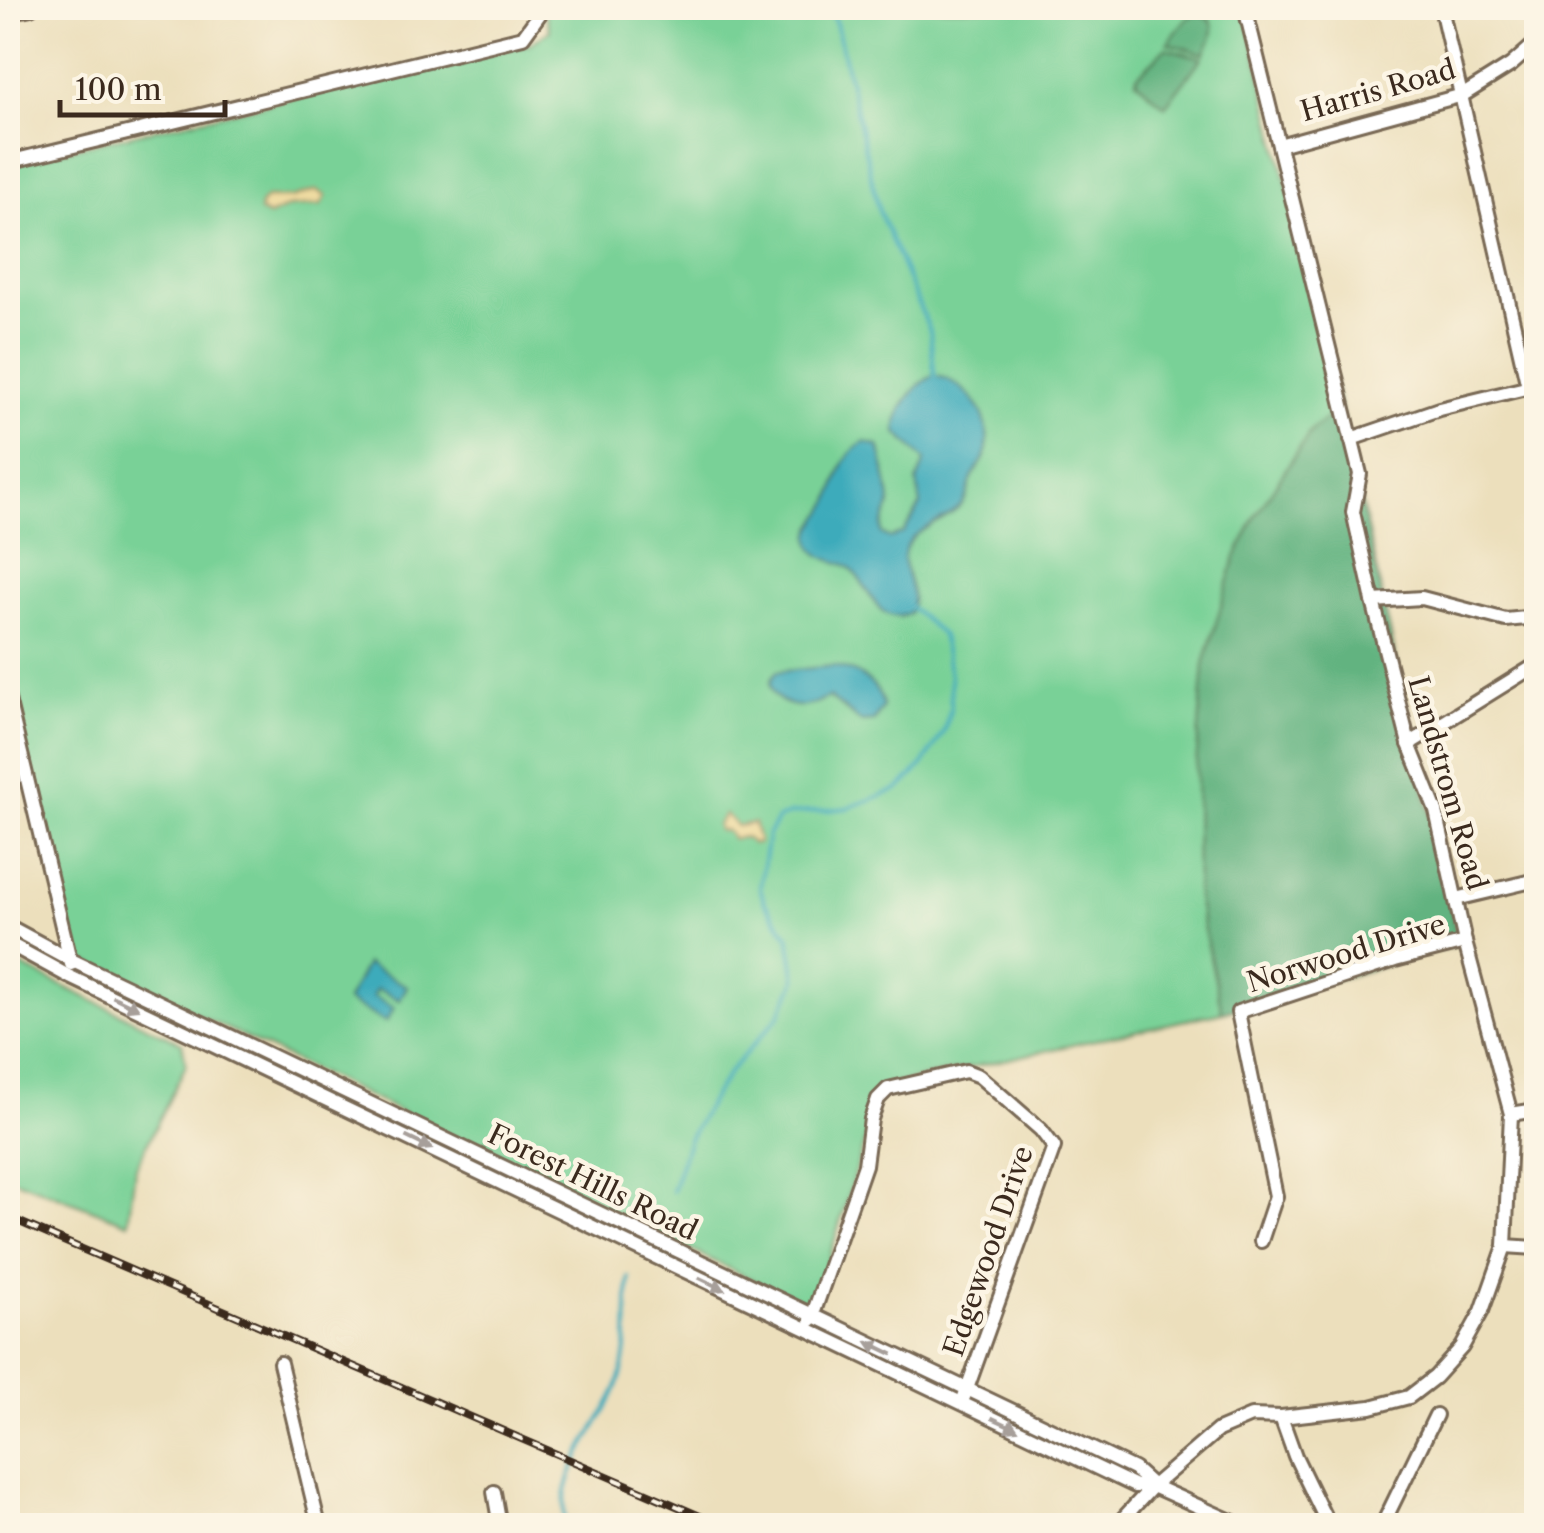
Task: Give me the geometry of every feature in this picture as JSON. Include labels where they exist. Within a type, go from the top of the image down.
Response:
[{"type":"street","points":[[8,13],[31,8]]},
{"type":"street","points":[[8,162],[523,37],[540,8]]},
{"type":"street","name":"Landstrom Road","points":[[1116,1526],[1153,1486],[1218,1430],[1251,1416],[1281,1417],[1371,1407],[1409,1397],[1435,1377],[1462,1346],[1482,1312],[1505,1246],[1511,1114],[1465,942],[1436,811],[1409,744],[1373,600],[1353,512],[1360,474],[1245,8]]},
{"type":"street","points":[[1351,438],[1439,409],[1532,386],[1441,8]]},
{"type":"street","name":"Harris Road","points":[[1279,145],[1463,95],[1511,65],[1536,43]]},
{"type":"street","points":[[1373,600],[1422,598],[1506,620],[1536,617]]},
{"type":"street","points":[[1409,744],[1536,665]]},
{"type":"street","points":[[8,700],[13,748],[72,960],[70,976]]},
{"type":"street","points":[[1456,899],[1536,880]]},
{"type":"street","name":"Forest Hills Road","points":[[8,926],[1134,1469],[1153,1486],[1242,1526]]},
{"type":"street","name":"Norwood Drive","points":[[1261,1242],[1276,1196],[1238,1012],[1395,960],[1465,942]]},
{"type":"street","name":"Forest Hills Road","points":[[8,944],[961,1404],[1135,1486],[1153,1486]]},
{"type":"street","points":[[276,1074],[281,1060]]},
{"type":"street","name":"Edgewood Drive","points":[[808,1330],[866,1164],[871,1119],[878,1099],[888,1089],[952,1072],[966,1070],[979,1076],[1042,1130],[1054,1146],[961,1404]]},
{"type":"street","points":[[349,1109],[355,1096]]},
{"type":"street","points":[[1511,1114],[1536,1110]]},
{"type":"street","points":[[1505,1246],[1536,1248]]},
{"type":"street","points":[[280,1363],[319,1526]]},
{"type":"street","points":[[1382,1526],[1436,1415]]},
{"type":"street","points":[[1281,1417],[1295,1456],[1330,1526]]},
{"type":"street","points":[[494,1492],[500,1526]]},
{"type":"street","name":"Forest Hills Road","points":[[1210,1511],[1234,1526]]},
{"type":"green space","points":[[544,8],[1245,8],[1340,407],[1459,944],[1222,1012],[881,1087],[814,1309],[72,955],[8,685],[8,163],[529,44],[550,31]]},
{"type":"green space","points":[[1196,14],[1212,24],[1204,54],[1168,43],[1186,19]]},
{"type":"green space","points":[[1166,48],[1202,58],[1165,106],[1136,81]]},
{"type":"green space","points":[[1340,407],[1459,944],[1222,1012],[1197,898],[1196,767],[1204,664],[1235,559],[1256,515],[1310,432]]},
{"type":"green space","points":[[8,960],[182,1043],[186,1065],[135,1169],[128,1223],[8,1177]]},
{"type":"sand","points":[[317,190],[326,196],[321,205],[288,207],[269,216],[260,212],[266,198],[291,198]]},
{"type":"sand","points":[[725,814],[737,826],[754,823],[759,843],[753,844],[744,837],[733,839],[727,831],[718,830]]},
{"type":"water","points":[[933,376],[958,385],[977,405],[985,423],[987,450],[960,506],[917,534],[907,546],[904,562],[912,604],[909,613],[897,616],[880,609],[847,566],[816,552],[811,536],[844,463],[865,442],[879,446],[887,484],[890,503],[882,534],[890,538],[903,533],[921,505],[917,482],[925,460],[897,433],[897,425],[907,400]]},
{"type":"water","points":[[833,666],[857,674],[877,690],[883,706],[874,721],[861,722],[829,697],[797,706],[772,692],[776,672]]},
{"type":"water","points":[[366,964],[407,986],[400,1000],[377,989],[373,996],[394,1008],[386,1022],[347,1001]]},
{"type":"waterway","points":[[827,8],[836,23],[879,211],[930,331],[935,379]]},
{"type":"waterway","points":[[672,1191],[689,1139],[711,1100],[730,1071],[779,1016],[796,980],[789,937],[764,902],[760,887],[768,835],[778,819],[789,814],[848,808],[899,789],[922,766],[944,731],[951,707],[942,635],[909,606]]},
{"type":"waterway","points":[[566,1526],[564,1508],[572,1472],[621,1374],[629,1277]]},
{"type":"railway","points":[[8,1217],[723,1526]]}]
